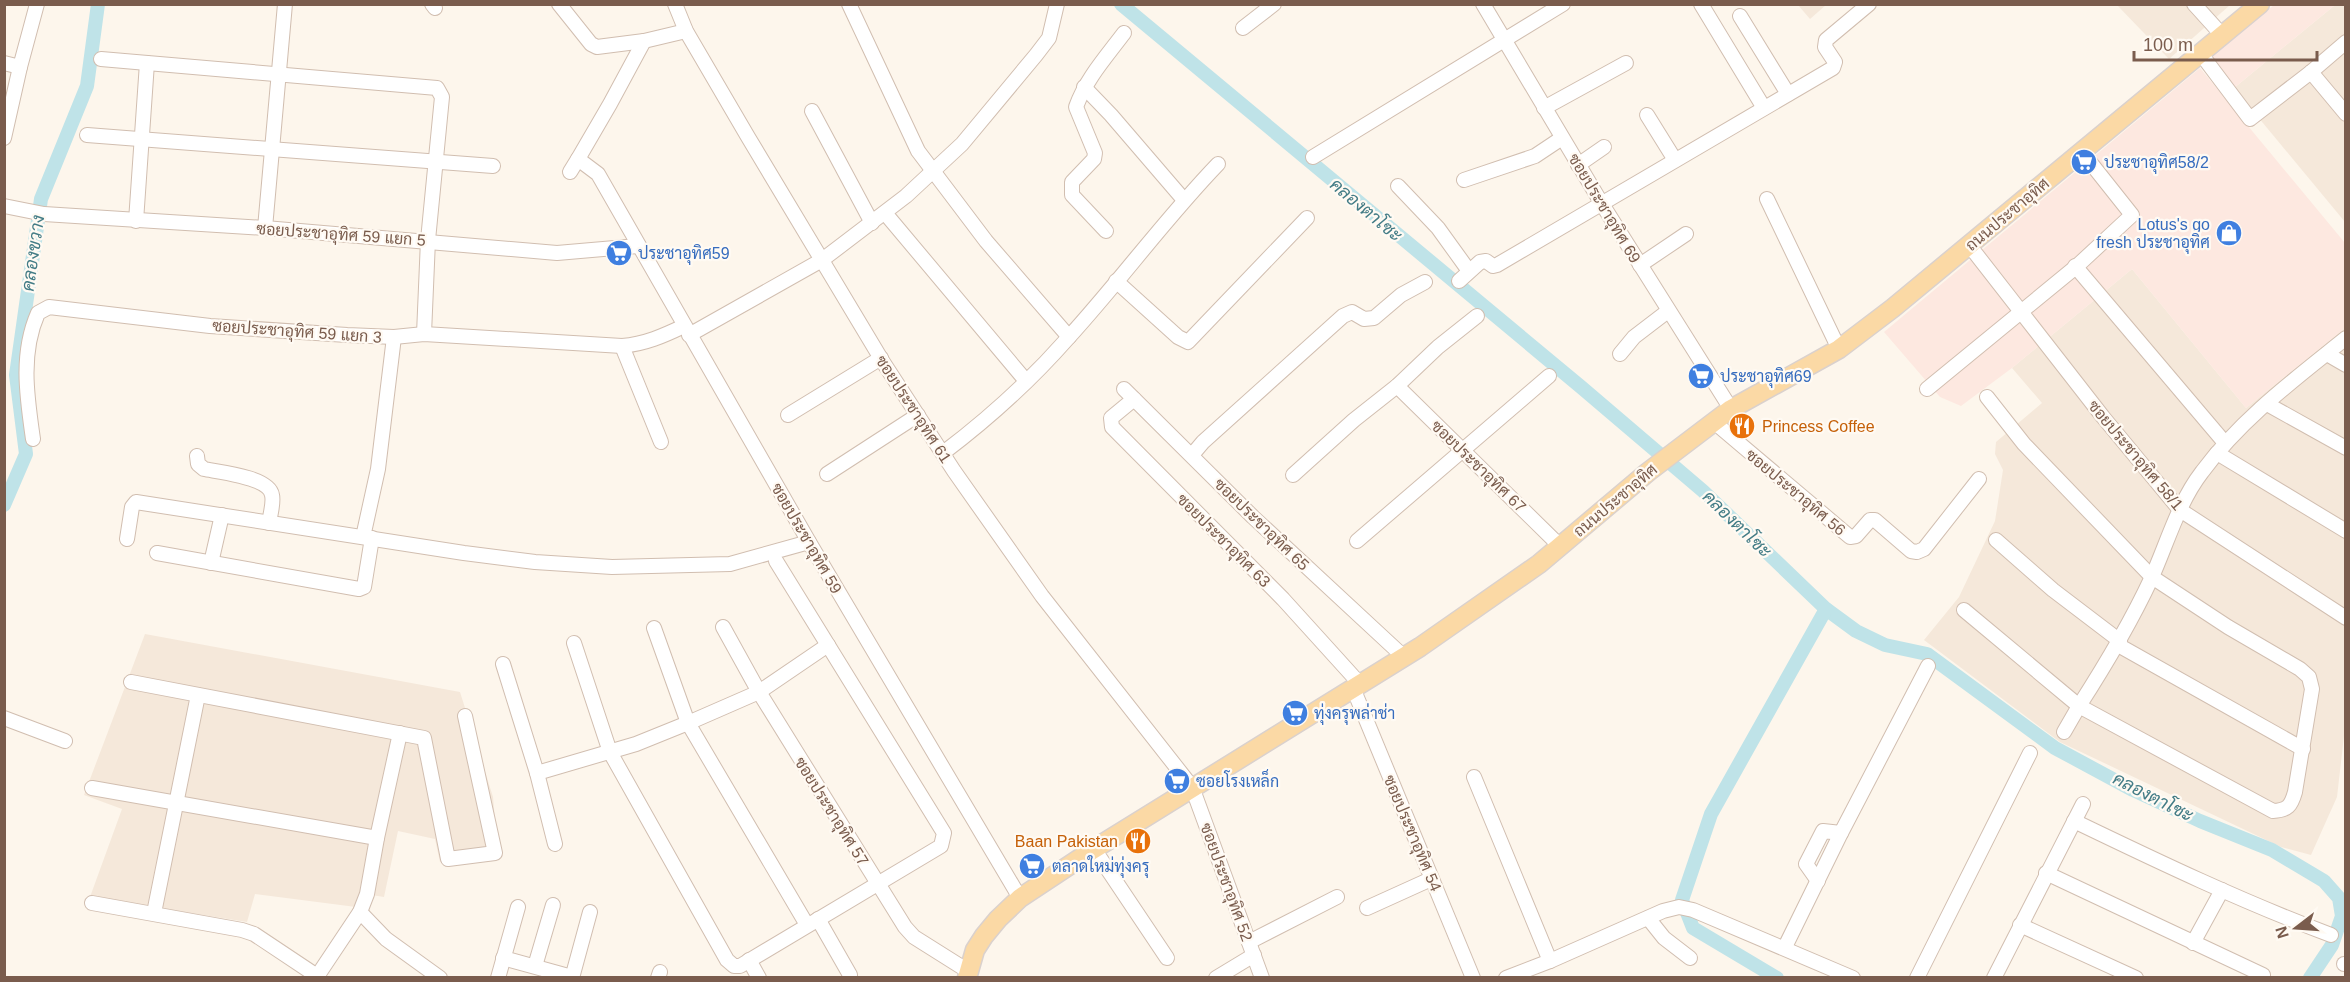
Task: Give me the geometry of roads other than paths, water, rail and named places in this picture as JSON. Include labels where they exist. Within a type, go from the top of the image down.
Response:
[{"type":"main road","name":"ถนนประชาอุทิศ","points":[[967,974],[975,950],[984,936],[1020,898],[1192,787],[1404,657],[1509,586],[1648,472],[1731,409],[1839,349],[1969,245],[2260,4]]},
{"type":"street","points":[[4,138],[37,4]]},
{"type":"street","points":[[265,228],[285,4]]},
{"type":"street","points":[[559,4],[591,44],[597,47],[644,41],[686,31]]},
{"type":"street","name":"ซอยประชาอุทิศ 61","points":[[675,4],[686,31],[880,358],[1042,596],[1192,787]]},
{"type":"street","points":[[849,4],[918,151],[986,241],[1069,337]]},
{"type":"street","name":"ซอยประชาอุทิศ 59 แยก 3","points":[[33,439],[25,380],[29,340],[38,313],[49,307],[210,326],[394,337],[424,334],[622,346],[638,345],[686,331],[822,260],[885,213],[932,172],[962,144],[1036,56],[1049,38],[1057,4]]},
{"type":"street","points":[[1243,28],[1274,4]]},
{"type":"street","name":"ซอยประชาอุทิศ 69","points":[[1483,4],[1578,165],[1731,409]]},
{"type":"street","points":[[1313,157],[1563,4]]},
{"type":"street","points":[[1701,4],[1764,108]]},
{"type":"street","points":[[1398,186],[1438,228],[1464,276],[1484,261],[1493,266],[1497,265],[1833,68],[1835,62],[1825,47],[1826,40],[1869,4]]},
{"type":"street","points":[[2194,4],[2222,35]]},
{"type":"street","points":[[1740,16],[1788,94]]},
{"type":"street","points":[[1106,231],[1077,202],[1071,188],[1076,178],[1094,159],[1093,146],[1076,107],[1084,87],[1124,33]]},
{"type":"street","points":[[570,172],[644,41]]},
{"type":"street","points":[[2202,54],[2250,118],[2346,42]]},
{"type":"street","points":[[100,59],[437,88],[442,97],[428,240],[424,334]]},
{"type":"street","points":[[4,63],[20,67]]},
{"type":"street","points":[[136,221],[147,63]]},
{"type":"street","points":[[1544,108],[1626,63]]},
{"type":"street","points":[[2311,72],[2346,114]]},
{"type":"street","points":[[1084,87],[1184,200]]},
{"type":"street","points":[[812,111],[872,223]]},
{"type":"street","points":[[1647,115],[1675,160]]},
{"type":"street","points":[[87,135],[272,148],[435,164],[493,166]]},
{"type":"street","points":[[1464,180],[1535,156],[1562,138]]},
{"type":"street","points":[[1578,165],[1604,147]]},
{"type":"street","points":[[1927,389],[2076,266],[2132,215],[2082,152]]},
{"type":"street","name":"ซอยประชาอุทิศ 59","points":[[578,159],[598,174],[808,542],[1020,898]]},
{"type":"street","points":[[943,453],[1026,381],[1069,337],[1184,200],[1218,164]]},
{"type":"street","points":[[1767,199],[1839,349]]},
{"type":"street","name":"ซอยประชาอุทิศ 59 แยก 5","points":[[4,206],[39,214],[428,240],[557,253],[638,246]]},
{"type":"street","points":[[885,213],[1026,381]]},
{"type":"street","points":[[1116,281],[1178,337],[1188,342],[1307,218]]},
{"type":"street","points":[[1640,266],[1686,234]]},
{"type":"street","name":"ซอยประชาอุทิศ 58/1","points":[[1969,245],[2180,510],[2346,618]]},
{"type":"street","points":[[2076,266],[2221,448],[2346,531]]},
{"type":"street","points":[[1192,455],[1203,442],[1343,316],[1352,312],[1364,319],[1374,318],[1401,295],[1425,282]]},
{"type":"street","points":[[1620,354],[1634,337],[1668,311]]},
{"type":"street","points":[[1293,475],[1438,347],[1477,316]]},
{"type":"street","points":[[157,553],[359,589],[364,587],[367,538],[394,337]]},
{"type":"street","points":[[2064,732],[2119,643],[2151,578],[2180,510],[2200,473],[2221,448],[2267,404],[2346,338]]},
{"type":"street","points":[[622,346],[661,442]]},
{"type":"street","points":[[2327,354],[2346,365]]},
{"type":"street","points":[[788,415],[880,358]]},
{"type":"street","points":[[1357,541],[1548,376]]},
{"type":"street","name":"ซอยประชาอุทิศ 67","points":[[1396,386],[1560,546]]},
{"type":"street","name":"ซอยประชาอุทิศ 65","points":[[1124,389],[1253,517],[1404,657]]},
{"type":"street","points":[[1964,610],[2079,706],[2273,812],[2285,810],[2291,804],[2303,749],[2312,689],[2309,677],[2300,669],[2151,578],[2024,444],[1987,397]]},
{"type":"street","name":"ซอยประชาอุทิศ 63","points":[[1134,399],[1111,418],[1112,427],[1283,599],[1356,686]]},
{"type":"street","points":[[2267,404],[2346,448]]},
{"type":"street","points":[[827,474],[918,415]]},
{"type":"street","name":"ซอยประชาอุทิศ 56","points":[[1714,422],[1850,537],[1856,536],[1870,520],[1875,520],[1911,551],[1917,552],[1924,549],[1979,479]]},
{"type":"street","points":[[197,456],[198,464],[204,469],[260,481],[268,488],[272,495],[269,523]]},
{"type":"street","points":[[127,539],[132,507],[136,502],[535,562],[612,567],[730,564],[808,542]]},
{"type":"street","points":[[211,563],[222,515]]},
{"type":"street","points":[[1996,540],[2119,643],[2303,749]]},
{"type":"street","points":[[574,643],[610,752],[727,960],[734,966],[740,966],[941,846],[944,833],[776,561]]},
{"type":"street","name":"ซอยประชาอุทิศ 57","points":[[723,627],[759,692],[909,933],[967,974]]},
{"type":"street","points":[[654,628],[688,723],[812,922],[850,975]]},
{"type":"street","points":[[537,773],[610,752],[688,723],[759,692],[828,645]]},
{"type":"street","points":[[503,664],[537,773],[555,844]]},
{"type":"street","points":[[1785,947],[1818,881],[1808,868],[1807,860],[1820,833],[1827,831],[1841,833],[1928,666]]},
{"type":"street","points":[[131,682],[424,738],[448,859],[495,852],[465,716]]},
{"type":"street","name":"ซอยประชาอุทิศ 54","points":[[1356,686],[1431,879],[1473,978]]},
{"type":"street","points":[[154,913],[198,695]]},
{"type":"street","points":[[4,718],[65,741]]},
{"type":"street","points":[[92,903],[242,930],[254,934],[317,977],[360,912],[368,894],[377,838],[400,733]]},
{"type":"street","points":[[1917,978],[2031,753]]},
{"type":"street","points":[[1474,777],[1550,961]]},
{"type":"street","name":"ซอยประชาอุทิศ 52","points":[[1192,787],[1262,978]]},
{"type":"street","points":[[92,788],[377,838]]},
{"type":"street","points":[[1994,978],[2083,804]]},
{"type":"street","points":[[2074,821],[2275,914],[2331,935]]},
{"type":"street","points":[[1094,849],[1167,958]]},
{"type":"street","points":[[2046,873],[2263,975]]},
{"type":"street","points":[[1367,908],[1431,879]]},
{"type":"street","points":[[2193,943],[2222,890]]},
{"type":"street","points":[[1216,978],[1251,949],[1337,897]]},
{"type":"street","points":[[535,966],[553,905]]},
{"type":"street","points":[[1506,978],[1663,911],[1679,907],[1693,910],[1785,947],[1853,978]]},
{"type":"street","points":[[498,978],[518,908]]},
{"type":"street","points":[[360,912],[386,939],[440,978]]},
{"type":"street","points":[[503,958],[572,977],[590,912]]},
{"type":"street","points":[[1648,918],[1664,938],[1690,958]]},
{"type":"street","points":[[2020,925],[2136,978]]},
{"type":"street","points":[[749,960],[759,978]]},
{"type":"waterway","name":"คลองขวาง","points":[[4,505],[26,454],[16,375],[41,199],[87,86],[98,4]]},
{"type":"waterway","name":"คลองตาโซะ","points":[[1121,4],[1703,491],[1826,609],[1856,631],[1885,645],[1927,654],[2055,748],[2133,790],[2200,821],[2272,850],[2324,881],[2339,898],[2342,916],[2332,945],[2310,978]]},
{"type":"waterway","points":[[1777,978],[1693,928],[1682,900],[1711,814],[1826,609]]},
{"type":"place","name":"ประชาอุทิศ58/2","points":[[2084,162]]},
{"type":"place","name":"Lotus's go fresh ประชาอุทิศ","points":[[2229,233]]},
{"type":"place","name":"ประชาอุทิศ59","points":[[619,253]]},
{"type":"place","name":"ประชาอุทิศ69","points":[[1701,376]]},
{"type":"place","name":"Princess Coffee","points":[[1742,426]]},
{"type":"place","name":"ทุ่งครุพล่าช่า","points":[[1295,713]]},
{"type":"place","name":"ซอยโรงเหล็ก","points":[[1177,781]]},
{"type":"place","name":"Baan Pakistan","points":[[1138,841]]},
{"type":"place","name":"ตลาดใหม่ทุ่งครุ","points":[[1032,866]]}]
